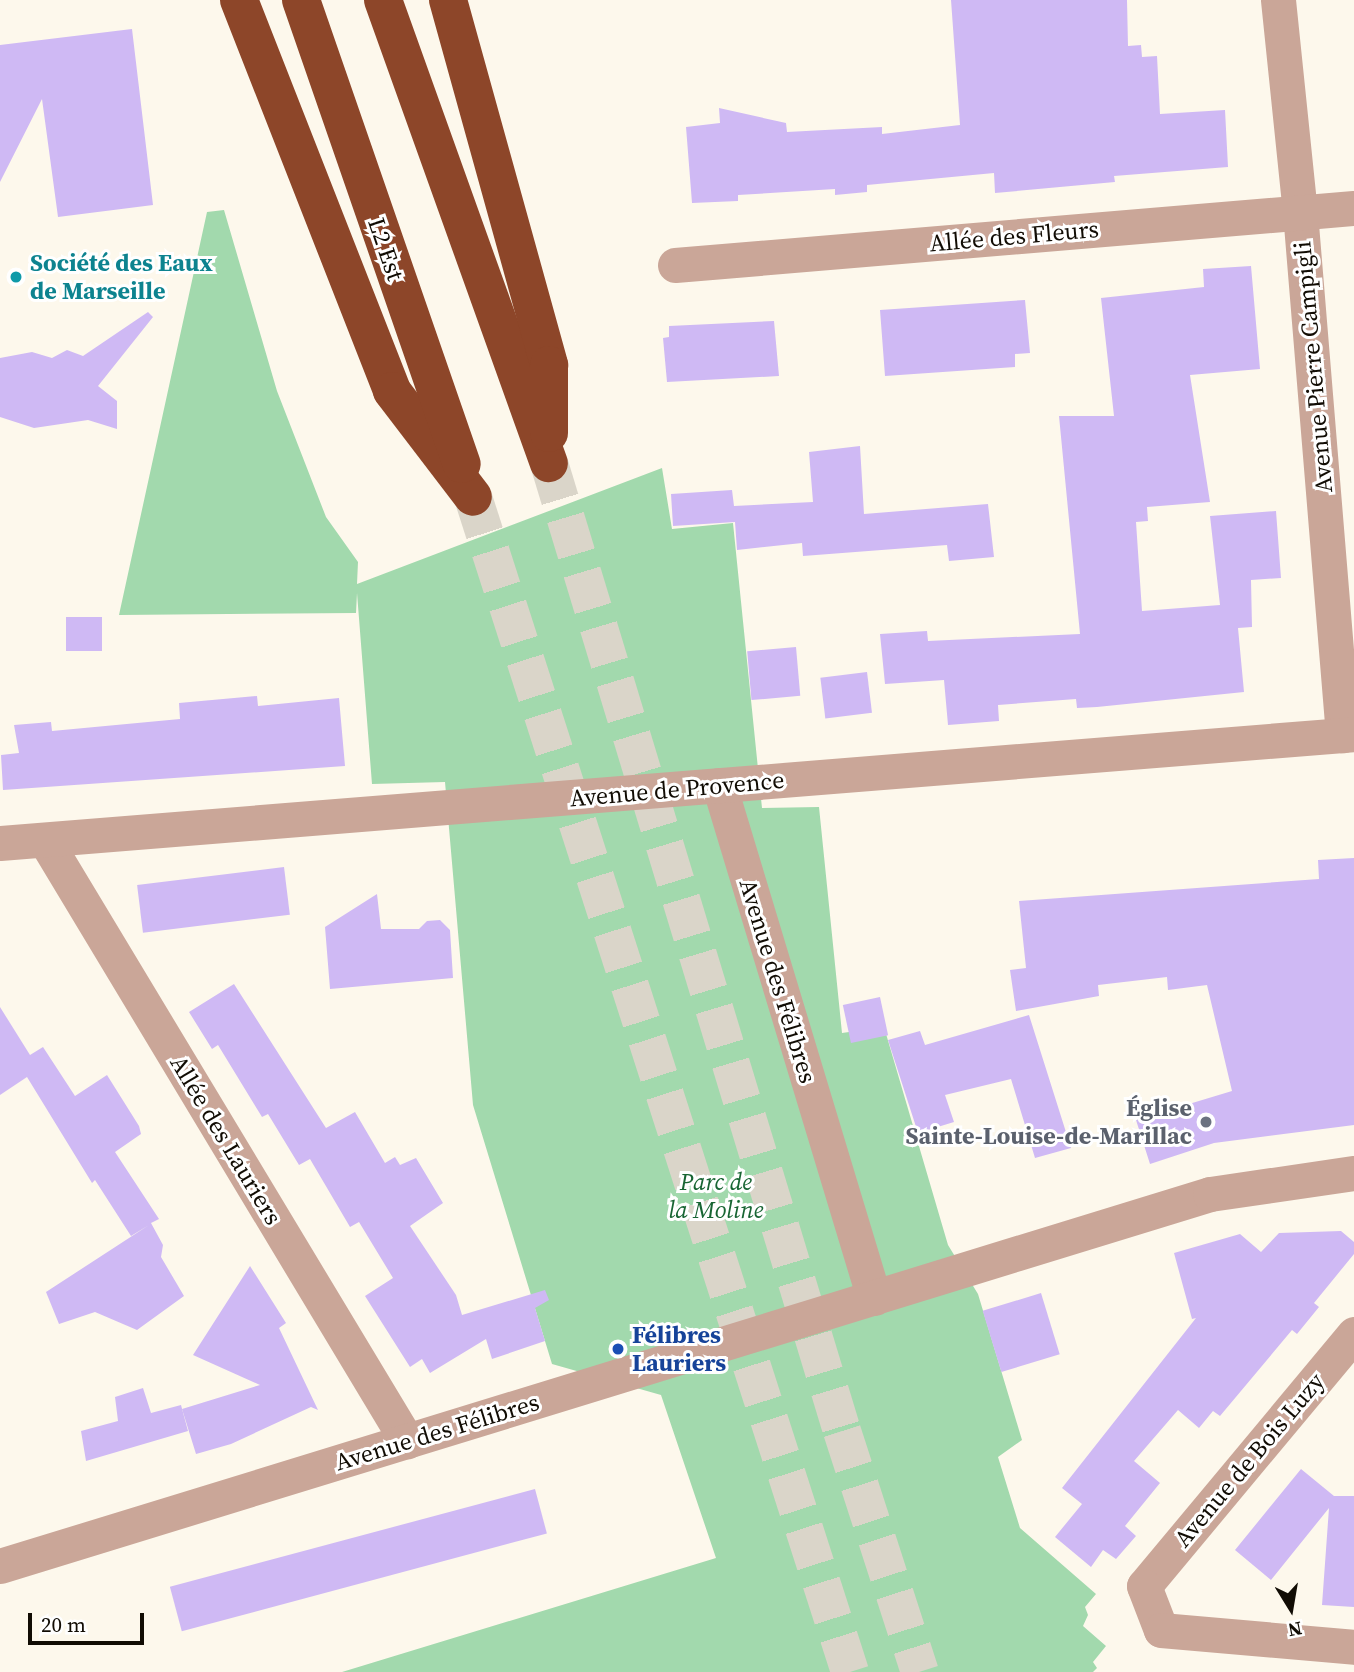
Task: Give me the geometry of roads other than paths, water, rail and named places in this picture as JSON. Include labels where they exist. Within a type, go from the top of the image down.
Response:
[{"type":"highway","name":"L2 Est","points":[[239,0],[392,391],[473,497],[301,0]]},
{"type":"highway","points":[[383,0],[549,463],[549,365],[448,0]]},
{"type":"street","name":"Avenue Pierre Campigli","points":[[1278,0],[1349,735]]},
{"type":"street","name":"Allée des Fleurs","points":[[675,265],[1354,208]]},
{"type":"street","name":"Avenue de Provence","points":[[0,843],[1349,735]]},
{"type":"street","name":"Avenue des Félibres","points":[[719,785],[874,1298]]},
{"type":"street","name":"Allée des Lauriers","points":[[46,840],[407,1441]]},
{"type":"street","name":"Avenue des Félibres","points":[[0,1566],[1210,1194],[1354,1172]]},
{"type":"street","name":"Avenue de Bois Luzy","points":[[1354,1334],[1144,1586],[1161,1630],[1354,1647]]},
{"type":"tunnel","points":[[549,463],[842,1431],[920,1672]]},
{"type":"tunnel","points":[[473,497],[850,1672]]},
{"type":"place","name":"Société des Eaux de Marseille","points":[[16,277]]},
{"type":"place","name":"Église Sainte-Louise-de-Marillac","points":[[1206,1122]]},
{"type":"place","name":"Félibres Lauriers","points":[[618,1349]]},
{"type":"park label","name":"Parc de la Moline","points":[[716,1196]]}]
